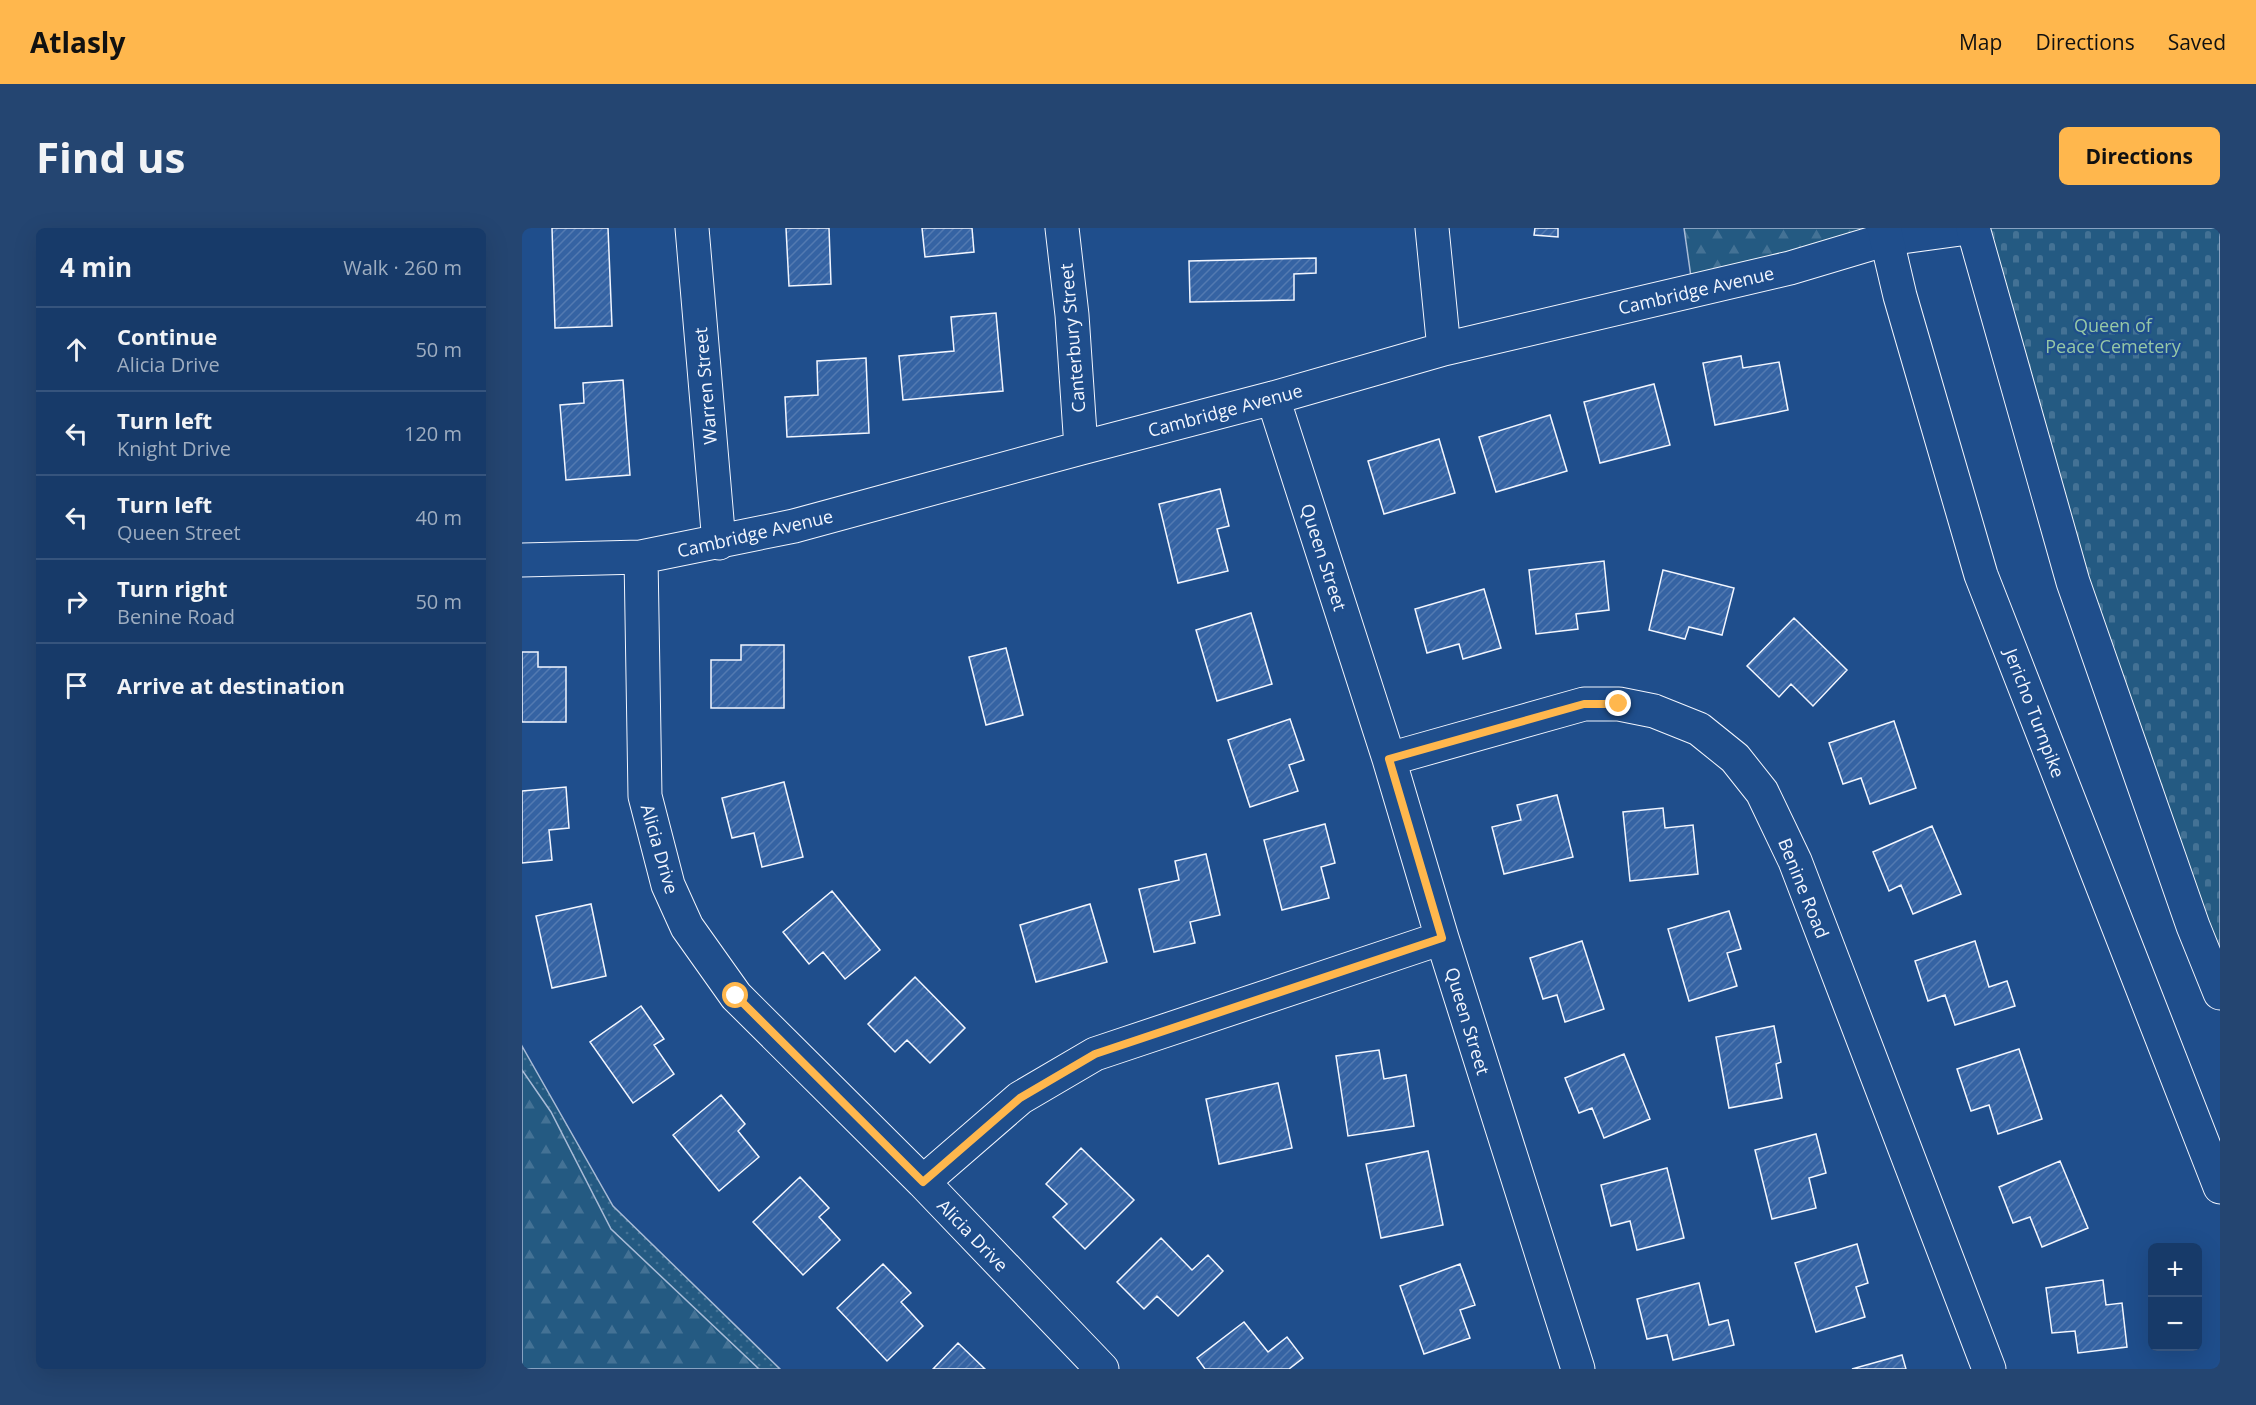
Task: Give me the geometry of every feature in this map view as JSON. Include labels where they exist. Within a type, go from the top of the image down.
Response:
[{"type":"street","name":"Warren Street","points":[[692,228],[719,543]]},
{"type":"street","name":"Canterbury Street","points":[[1062,228],[1072,315],[1081,448]]},
{"type":"street","points":[[1432,228],[1444,349]]},
{"type":"street","name":"Cambridge Avenue","points":[[522,560],[641,557],[795,526],[1273,398],[1444,349],[1790,268],[1885,234],[1925,234],[1970,228]]},
{"type":"street","points":[[1970,228],[2073,582],[2193,926],[2220,993]]},
{"type":"street","name":"Jericho Turnpike","points":[[1885,234],[1903,307],[1981,575],[2220,1187]]},
{"type":"street","name":"Queen Street","points":[[1273,398],[1389,759],[1442,938],[1578,1369]]},
{"type":"street","name":"Alicia Drive","points":[[641,557],[645,796],[668,885],[687,927],[736,996],[923,1182],[1102,1369]]},
{"type":"street","name":"Benine Road","points":[[1389,759],[1584,704],[1619,704],[1654,711],[1699,729],[1735,758],[1762,792],[1795,861],[1989,1369]]},
{"type":"street","points":[[923,1182],[1020,1098],[1095,1054],[1442,938]]},
{"type":"green space","points":[[1684,228],[1884,228],[1693,291]]},
{"type":"green space","name":"Queen of Peace Cemetery","points":[[1973,228],[2220,228],[2220,993]]},
{"type":"green space","points":[[522,1046],[613,1206],[780,1369],[522,1369]]},
{"type":"green space","points":[[522,1070],[551,1112],[611,1229],[759,1369],[522,1369]]},
{"type":"building","points":[[552,228],[608,228],[612,326],[555,328]]},
{"type":"building","points":[[786,228],[829,228],[831,284],[789,286]]},
{"type":"building","points":[[922,228],[972,228],[974,252],[925,257]]},
{"type":"building","points":[[1535,228],[1558,228],[1558,237],[1534,235]]},
{"type":"building","points":[[1316,258],[1316,273],[1294,274],[1294,300],[1190,302],[1189,261]]},
{"type":"building","points":[[996,313],[1003,391],[903,400],[899,356],[954,351],[951,317]]},
{"type":"building","points":[[1741,356],[1743,368],[1779,362],[1788,410],[1715,425],[1703,363]]},
{"type":"building","points":[[866,358],[869,433],[787,437],[785,397],[818,395],[817,361]]},
{"type":"building","points":[[623,380],[630,475],[566,480],[560,405],[584,403],[583,383]]},
{"type":"building","points":[[1654,384],[1670,445],[1600,463],[1584,402]]},
{"type":"building","points":[[1550,415],[1567,471],[1496,492],[1479,437]]},
{"type":"building","points":[[1439,439],[1455,493],[1384,514],[1368,461]]},
{"type":"building","points":[[1220,489],[1229,526],[1217,529],[1228,571],[1178,583],[1159,504]]},
{"type":"building","points":[[1604,561],[1609,610],[1576,614],[1578,629],[1536,634],[1529,570]]},
{"type":"building","points":[[1663,570],[1734,588],[1722,635],[1689,627],[1685,639],[1649,630]]},
{"type":"building","points":[[1484,589],[1501,648],[1463,659],[1459,644],[1427,653],[1415,609]]},
{"type":"building","points":[[1251,613],[1272,684],[1217,701],[1196,630]]},
{"type":"building","points":[[1794,618],[1847,670],[1813,706],[1791,684],[1779,697],[1747,666]]},
{"type":"building","points":[[741,645],[784,645],[784,708],[711,708],[711,660],[741,660]]},
{"type":"building","points":[[1006,648],[1023,715],[986,725],[969,657]]},
{"type":"building","points":[[522,652],[538,652],[538,667],[566,667],[566,722],[522,722]]},
{"type":"building","points":[[1290,719],[1304,760],[1289,765],[1298,791],[1250,807],[1228,740]]},
{"type":"building","points":[[1894,721],[1916,788],[1870,804],[1861,778],[1843,784],[1829,743]]},
{"type":"building","points":[[784,782],[803,857],[762,867],[754,833],[732,838],[722,798]]},
{"type":"building","points":[[566,787],[569,828],[549,830],[552,860],[522,863],[522,791]]},
{"type":"building","points":[[1557,795],[1573,857],[1504,874],[1492,827],[1521,820],[1517,805]]},
{"type":"building","points":[[1663,808],[1665,828],[1693,825],[1698,874],[1630,881],[1623,812]]},
{"type":"building","points":[[1325,824],[1335,863],[1321,867],[1329,898],[1282,910],[1264,840]]},
{"type":"building","points":[[1932,826],[1961,894],[1913,914],[1901,885],[1889,891],[1873,852]]},
{"type":"building","points":[[1206,854],[1220,915],[1190,922],[1195,943],[1154,952],[1139,889],[1179,880],[1175,861]]},
{"type":"building","points":[[832,891],[880,950],[845,979],[823,952],[809,964],[783,932]]},
{"type":"building","points":[[591,904],[606,976],[552,988],[536,916]]},
{"type":"building","points":[[1090,904],[1107,962],[1036,982],[1020,925]]},
{"type":"building","points":[[1729,911],[1741,949],[1727,953],[1737,986],[1689,1001],[1668,929]]},
{"type":"building","points":[[1582,941],[1604,1009],[1565,1022],[1557,995],[1543,999],[1530,958]]},
{"type":"building","points":[[1975,941],[1989,987],[2007,981],[2015,1006],[1955,1025],[1945,995],[1928,1001],[1915,961]]},
{"type":"building","points":[[915,977],[965,1028],[930,1063],[907,1040],[895,1052],[868,1024]]},
{"type":"building","points":[[641,1006],[664,1039],[654,1045],[674,1074],[633,1103],[590,1042]]},
{"type":"building","points":[[1774,1026],[1781,1062],[1776,1064],[1782,1098],[1729,1108],[1716,1037]]},
{"type":"building","points":[[2019,1049],[2042,1119],[1998,1134],[1989,1105],[1971,1111],[1957,1069]]},
{"type":"building","points":[[1379,1050],[1384,1079],[1406,1075],[1414,1126],[1348,1136],[1336,1056]]},
{"type":"building","points":[[1624,1054],[1650,1119],[1604,1138],[1592,1108],[1579,1113],[1565,1078]]},
{"type":"building","points":[[1278,1083],[1292,1148],[1219,1164],[1206,1099]]},
{"type":"building","points":[[721,1095],[745,1124],[738,1131],[759,1157],[719,1191],[673,1135]]},
{"type":"building","points":[[1816,1134],[1826,1173],[1809,1178],[1816,1208],[1772,1219],[1755,1150]]},
{"type":"building","points":[[1081,1148],[1134,1200],[1085,1249],[1053,1217],[1067,1204],[1046,1184]]},
{"type":"building","points":[[1428,1151],[1443,1225],[1381,1238],[1366,1164]]},
{"type":"building","points":[[2060,1161],[2088,1228],[2042,1247],[2030,1217],[2013,1223],[1999,1187]]},
{"type":"building","points":[[1667,1168],[1684,1238],[1637,1250],[1630,1221],[1611,1226],[1601,1185]]},
{"type":"building","points":[[800,1177],[829,1208],[819,1217],[840,1240],[803,1275],[753,1222]]},
{"type":"building","points":[[1161,1238],[1192,1270],[1208,1255],[1223,1271],[1178,1316],[1157,1296],[1144,1309],[1117,1282]]},
{"type":"building","points":[[1857,1244],[1868,1283],[1856,1287],[1865,1317],[1816,1332],[1795,1263]]},
{"type":"building","points":[[883,1264],[911,1293],[901,1302],[923,1326],[887,1361],[837,1308]]},
{"type":"building","points":[[1460,1264],[1475,1305],[1460,1310],[1470,1338],[1424,1354],[1400,1286]]},
{"type":"building","points":[[2103,1280],[2106,1305],[2122,1303],[2127,1347],[2078,1353],[2075,1331],[2052,1333],[2046,1288]]},
{"type":"building","points":[[1699,1283],[1709,1325],[1728,1320],[1734,1345],[1673,1360],[1667,1335],[1647,1339],[1637,1299]]},
{"type":"building","points":[[1244,1322],[1268,1352],[1287,1337],[1303,1358],[1289,1369],[1205,1369],[1197,1358]]},
{"type":"building","points":[[958,1343],[985,1369],[933,1369]]},
{"type":"building","points":[[1902,1355],[1906,1369],[1852,1369]]},
{"type":"route","points":[[736,996],[923,1182],[1020,1098],[1095,1054],[1442,938],[1389,759],[1584,704],[1619,704]]}]
